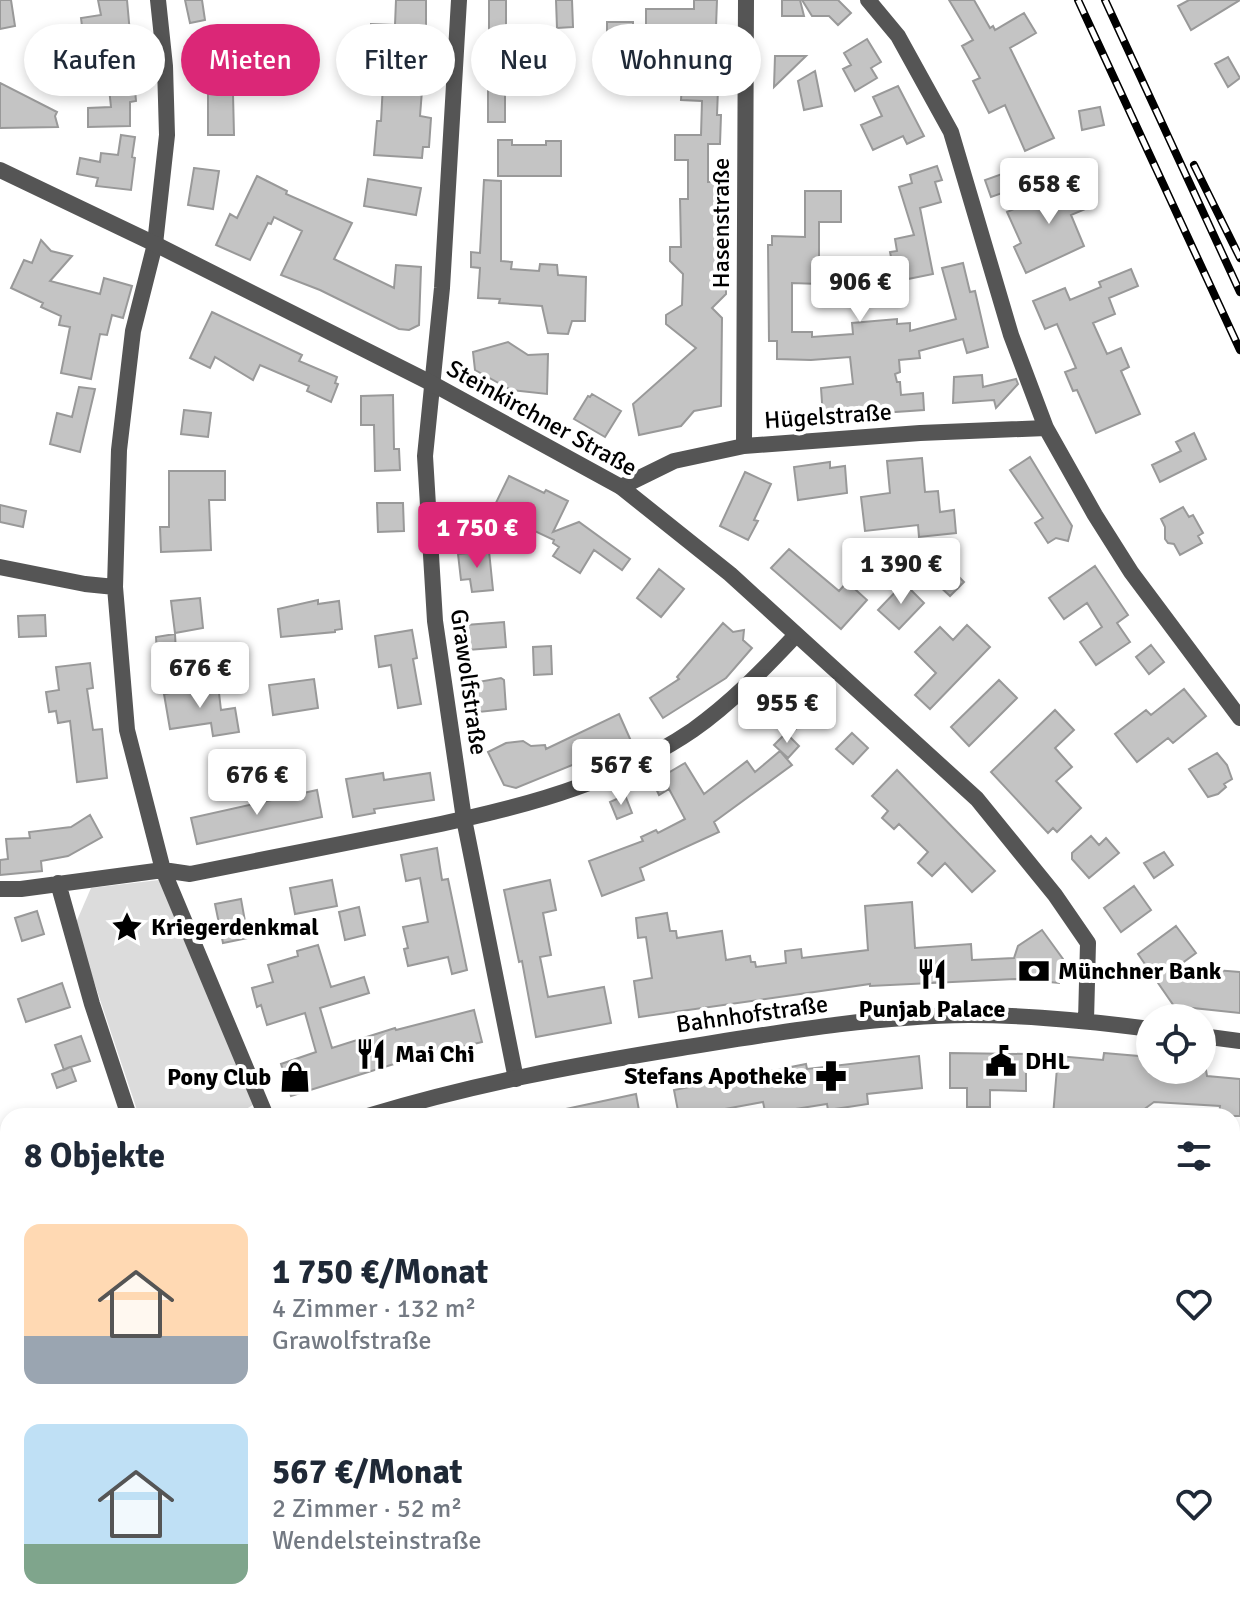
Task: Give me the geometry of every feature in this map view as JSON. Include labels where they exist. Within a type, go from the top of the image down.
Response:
[{"type":"street","points":[[158,0],[165,66],[167,135],[155,244],[133,331],[119,450],[115,587],[127,730],[163,870],[263,1108]]},
{"type":"street","name":"Grawolfstraße","points":[[459,0],[449,201],[425,456],[435,621],[464,819],[516,1079]]},
{"type":"street","name":"Hasenstraße","points":[[744,446],[746,0]]},
{"type":"street","points":[[868,0],[898,36],[951,132],[1011,335],[1046,428],[1131,572],[1240,718]]},
{"type":"street","name":"Steinkirchner Straße","points":[[0,170],[433,384],[621,487],[730,574],[977,799],[1055,895],[1088,943],[1086,1021]]},
{"type":"street","name":"Hügelstraße","points":[[621,487],[674,461],[744,446],[933,432],[1046,428]]},
{"type":"street","points":[[0,567],[115,587]]},
{"type":"street","points":[[0,889],[21,889],[163,870],[190,874],[464,819],[575,788],[639,761],[693,730],[749,685],[795,636]]},
{"type":"street","points":[[58,883],[92,1004],[126,1108]]},
{"type":"street","name":"Bahnhofstraße","points":[[400,1108],[516,1079],[755,1036],[881,1020],[969,1015],[1086,1021],[1136,1027]]},
{"type":"street","points":[[1216,1038],[1240,1041]]},
{"type":"shaded area","points":[[809,412],[811,426],[775,429],[773,415]]},
{"type":"shaded area","points":[[159,880],[256,1103],[248,1108],[136,1108],[75,925],[91,888]]},
{"type":"building","points":[[0,0],[11,0],[15,26],[0,29]]},
{"type":"building","points":[[98,0],[127,0],[129,24],[82,24],[81,18],[101,15]]},
{"type":"building","points":[[185,0],[202,0],[205,20],[190,23]]},
{"type":"building","points":[[396,0],[426,0],[426,24],[395,24]]},
{"type":"building","points":[[489,0],[506,0],[506,24],[489,24]]},
{"type":"building","points":[[556,0],[572,0],[573,24],[557,24]]},
{"type":"building","points":[[694,0],[717,0],[716,24],[646,24],[646,9],[694,9]]},
{"type":"building","points":[[782,0],[800,0],[804,16],[782,16]]},
{"type":"building","points":[[802,0],[838,0],[851,13],[838,25],[829,16],[812,16]]},
{"type":"building","points":[[949,0],[974,0],[990,28],[993,26],[995,30],[1024,13],[1036,33],[1010,48],[1054,138],[1025,151],[1005,105],[989,113],[973,81],[980,78],[962,46],[973,40]]},
{"type":"building","points":[[1189,0],[1240,0],[1191,30],[1178,6]]},
{"type":"building","points":[[607,22],[633,22],[633,24]]},
{"type":"building","points":[[867,39],[881,62],[871,68],[877,78],[855,91],[843,69],[851,65],[844,53]]},
{"type":"building","points":[[775,56],[806,56],[774,87]]},
{"type":"building","points":[[1228,57],[1240,78],[1228,87],[1215,64]]},
{"type":"building","points":[[815,71],[822,106],[804,110],[798,81]]},
{"type":"building","points":[[0,83],[57,112],[58,127],[0,128]]},
{"type":"building","points":[[898,86],[924,136],[907,144],[903,136],[873,150],[861,125],[882,116],[873,97]]},
{"type":"building","points":[[110,96],[136,96],[136,101],[130,102],[130,126],[88,127],[88,108],[111,107]]},
{"type":"building","points":[[208,96],[233,96],[234,135],[208,135]]},
{"type":"building","points":[[382,96],[422,96],[420,116],[431,118],[429,147],[423,147],[422,158],[374,155],[377,121],[381,121]]},
{"type":"building","points":[[488,96],[505,96],[505,122],[488,122]]},
{"type":"building","points":[[681,96],[718,96],[717,115],[721,115],[720,144],[708,144],[708,182],[719,182],[719,246],[726,246],[726,294],[712,308],[722,318],[721,406],[694,411],[681,426],[639,435],[633,404],[696,348],[666,324],[666,315],[682,305],[683,274],[670,261],[670,247],[681,247],[680,199],[688,199],[688,160],[675,160],[675,135],[701,135],[702,101],[681,100]]},
{"type":"building","points":[[1100,107],[1104,125],[1082,130],[1079,111]]},
{"type":"building","points":[[121,135],[135,137],[131,190],[96,186],[98,178],[77,174],[80,158],[100,162],[101,153],[118,155]]},
{"type":"building","points":[[498,140],[512,140],[512,145],[546,145],[546,141],[561,141],[561,176],[498,176]]},
{"type":"building","points":[[937,166],[942,180],[935,182],[941,202],[920,208],[933,274],[903,280],[900,265],[893,267],[890,252],[897,251],[895,239],[914,235],[899,187],[912,183],[910,175]]},
{"type":"building","points":[[194,168],[219,171],[213,209],[188,205]]},
{"type":"building","points":[[1002,174],[1008,191],[991,197],[985,180]]},
{"type":"building","points":[[257,176],[287,191],[286,194],[352,223],[334,259],[394,288],[396,265],[421,267],[419,325],[409,330],[399,329],[320,290],[281,275],[302,231],[274,217],[250,260],[216,245],[230,214],[237,218]]},
{"type":"building","points":[[368,179],[421,188],[416,215],[364,206]]},
{"type":"building","points":[[484,180],[501,181],[501,261],[512,262],[511,269],[539,271],[540,264],[557,265],[558,275],[586,277],[585,321],[572,321],[568,334],[548,333],[542,306],[478,298],[480,268],[471,267],[471,252],[480,253]]},
{"type":"building","points":[[1078,180],[1090,207],[1071,215],[1084,246],[1026,273],[1014,247],[1021,243],[1007,212]]},
{"type":"building","points":[[805,191],[841,191],[841,222],[819,222],[819,284],[792,283],[792,332],[812,332],[812,337],[853,334],[852,323],[897,319],[897,324],[910,323],[910,331],[956,319],[942,268],[963,263],[970,292],[975,291],[988,347],[967,353],[963,339],[919,351],[920,358],[899,360],[900,372],[895,374],[897,382],[900,382],[901,395],[923,393],[924,410],[823,417],[821,388],[853,384],[850,357],[777,359],[777,341],[769,341],[768,245],[772,245],[772,236],[805,237]]},
{"type":"building","points":[[41,240],[51,251],[72,256],[50,281],[100,294],[104,278],[132,286],[123,318],[112,315],[107,335],[100,334],[91,379],[61,373],[70,327],[59,325],[61,316],[41,307],[43,303],[11,288],[24,260],[32,263]]},
{"type":"building","points":[[1131,269],[1138,286],[1109,298],[1115,314],[1093,323],[1107,354],[1121,348],[1129,367],[1121,371],[1140,414],[1096,433],[1077,390],[1073,391],[1065,372],[1076,368],[1057,324],[1045,329],[1033,301],[1065,288],[1070,300],[1101,287],[1099,282]]},
{"type":"building","points":[[212,312],[302,355],[299,361],[337,377],[335,383],[338,384],[331,402],[307,391],[309,386],[260,365],[253,380],[215,357],[210,368],[190,358]]},
{"type":"building","points":[[508,342],[528,355],[548,354],[547,394],[511,390],[475,370],[473,352]]},
{"type":"building","points":[[982,375],[983,387],[1016,379],[1018,384],[996,408],[994,400],[953,403],[954,377]]},
{"type":"building","points":[[79,387],[95,389],[80,452],[50,444],[57,413],[72,417]]},
{"type":"building","points":[[592,394],[621,411],[605,437],[574,419]]},
{"type":"building","points":[[393,395],[394,449],[399,449],[400,470],[375,471],[374,425],[361,425],[361,396]]},
{"type":"building","points":[[184,410],[211,413],[208,437],[181,434]]},
{"type":"building","points":[[1194,433],[1206,459],[1160,482],[1152,465],[1181,451],[1176,442]]},
{"type":"building","points":[[1030,457],[1072,526],[1068,541],[1056,538],[1048,543],[1035,523],[1043,518],[1010,470]]},
{"type":"building","points":[[922,458],[925,492],[938,491],[940,512],[954,510],[956,533],[919,537],[918,525],[865,531],[861,497],[890,493],[887,461]]},
{"type":"building","points":[[830,462],[830,468],[845,466],[847,493],[798,500],[794,467]]},
{"type":"building","points":[[169,471],[225,471],[225,500],[209,500],[211,550],[161,552],[160,527],[169,527]]},
{"type":"building","points":[[745,472],[771,484],[748,540],[720,526]]},
{"type":"building","points":[[509,476],[568,501],[553,532],[579,522],[630,559],[622,570],[594,550],[580,573],[553,556],[559,547],[553,543],[554,540],[492,511]]},
{"type":"building","points":[[377,503],[403,503],[404,531],[378,532]]},
{"type":"building","points":[[0,505],[26,511],[23,527],[0,522]]},
{"type":"building","points":[[1183,507],[1189,517],[1193,515],[1203,533],[1198,536],[1202,543],[1180,555],[1174,544],[1165,539],[1161,519]]},
{"type":"building","points":[[789,549],[839,591],[847,582],[867,600],[841,629],[771,568]]},
{"type":"building","points":[[489,551],[493,590],[472,592],[470,579],[461,580],[458,554]]},
{"type":"building","points":[[1095,566],[1128,615],[1117,623],[1130,642],[1096,665],[1080,642],[1102,627],[1087,603],[1064,619],[1049,598]]},
{"type":"building","points":[[950,568],[964,582],[950,596],[936,583]]},
{"type":"building","points":[[659,569],[684,589],[661,617],[637,598]]},
{"type":"building","points":[[904,583],[924,603],[899,629],[878,610]]},
{"type":"building","points":[[200,598],[203,628],[175,633],[171,601]]},
{"type":"building","points":[[318,600],[318,604],[339,601],[342,629],[281,637],[278,609]]},
{"type":"building","points":[[45,615],[46,636],[19,637],[18,616]]},
{"type":"building","points":[[504,622],[506,647],[468,650],[466,625]]},
{"type":"building","points":[[723,623],[733,632],[744,630],[743,640],[752,648],[726,678],[663,718],[650,698],[679,679],[677,677]]},
{"type":"building","points":[[967,625],[990,647],[930,709],[915,695],[936,673],[915,652],[940,627],[953,640]]},
{"type":"building","points":[[412,630],[417,658],[413,659],[421,704],[398,708],[391,665],[379,667],[375,636]]},
{"type":"building","points":[[175,634],[176,652],[157,654],[156,637]]},
{"type":"building","points":[[1151,645],[1164,662],[1149,674],[1136,657]]},
{"type":"building","points":[[551,646],[552,674],[534,675],[533,647]]},
{"type":"building","points":[[90,663],[93,688],[87,689],[93,730],[102,729],[107,778],[77,782],[70,721],[58,723],[56,711],[49,712],[46,692],[59,690],[56,667]]},
{"type":"building","points":[[314,679],[318,708],[273,715],[269,685]]},
{"type":"building","points":[[504,680],[506,709],[479,712],[479,706],[474,707],[472,683]]},
{"type":"building","points":[[999,680],[1017,698],[969,746],[951,727]]},
{"type":"building","points":[[212,681],[214,693],[219,693],[221,710],[235,708],[239,732],[213,736],[211,723],[170,729],[164,694],[195,689],[194,684]]},
{"type":"building","points":[[1184,689],[1206,716],[1173,743],[1168,738],[1137,762],[1115,734],[1146,710],[1151,715]]},
{"type":"building","points":[[792,690],[814,712],[789,735],[768,713]]},
{"type":"building","points":[[1055,710],[1074,730],[1055,748],[1072,767],[1056,781],[1081,808],[1057,832],[1053,828],[1048,833],[991,772]]},
{"type":"building","points":[[619,714],[631,741],[516,788],[504,785],[488,752],[506,743],[523,741],[531,746],[545,745],[546,749]]},
{"type":"building","points":[[786,733],[799,746],[788,758],[774,745]]},
{"type":"building","points":[[852,733],[868,748],[853,764],[836,749]]},
{"type":"building","points":[[780,751],[792,765],[714,822],[719,832],[640,868],[644,880],[602,896],[589,861],[643,841],[641,837],[656,830],[658,833],[685,819],[669,789],[659,795],[653,782],[685,763],[704,794],[747,761],[755,772]]},
{"type":"building","points":[[1217,753],[1227,765],[1232,779],[1224,784],[1226,787],[1218,794],[1208,797],[1189,769]]},
{"type":"building","points":[[897,770],[995,871],[972,892],[945,863],[932,876],[918,863],[928,852],[899,824],[894,829],[882,818],[888,811],[872,796]]},
{"type":"building","points":[[383,773],[384,780],[430,773],[434,800],[374,809],[375,813],[353,817],[346,779]]},
{"type":"building","points":[[317,790],[322,817],[197,844],[191,818]]},
{"type":"building","points":[[625,795],[632,813],[617,819],[610,802]]},
{"type":"building","points":[[90,815],[102,837],[68,856],[41,861],[42,871],[0,875],[0,860],[8,859],[6,839],[30,838],[29,832],[71,827]]},
{"type":"building","points":[[1091,836],[1099,845],[1106,838],[1119,853],[1089,878],[1072,859],[1072,853]]},
{"type":"building","points":[[437,848],[442,880],[448,879],[467,970],[452,974],[448,957],[408,966],[404,949],[408,948],[403,927],[428,922],[420,878],[406,881],[401,855]]},
{"type":"building","points":[[1164,852],[1173,865],[1154,878],[1144,863]]},
{"type":"building","points":[[332,880],[337,906],[295,914],[290,888]]},
{"type":"building","points":[[550,880],[556,910],[543,913],[551,955],[540,957],[548,997],[604,987],[611,1023],[536,1037],[522,961],[519,962],[504,890]]},
{"type":"building","points":[[1134,886],[1151,910],[1121,932],[1104,908]]},
{"type":"building","points":[[241,899],[248,938],[223,943],[215,904]]},
{"type":"building","points":[[912,902],[915,948],[971,944],[972,960],[1014,958],[1018,946],[1042,930],[1063,959],[1059,983],[1015,979],[870,984],[639,1017],[634,981],[652,978],[646,937],[638,938],[636,918],[667,913],[670,931],[676,931],[677,938],[722,931],[726,960],[750,956],[756,967],[786,963],[785,951],[801,949],[802,958],[868,950],[865,906]]},
{"type":"building","points":[[359,907],[365,935],[345,940],[339,912]]},
{"type":"building","points":[[37,911],[44,934],[22,941],[15,918]]},
{"type":"building","points":[[1176,926],[1196,953],[1177,967],[1240,972],[1240,1013],[1216,1010],[1216,1004],[1173,1004],[1138,954]]},
{"type":"building","points":[[318,945],[331,987],[364,977],[369,993],[320,1008],[332,1048],[395,1028],[474,1010],[482,1042],[394,1064],[291,1096],[281,1064],[316,1052],[305,1013],[267,1025],[261,1005],[257,1007],[252,988],[273,982],[268,965],[298,956],[297,951]]},
{"type":"building","points":[[62,983],[70,1007],[26,1022],[18,999]]},
{"type":"building","points":[[81,1036],[90,1061],[71,1067],[76,1081],[57,1088],[52,1074],[64,1069],[55,1045]]},
{"type":"building","points":[[950,1053],[1026,1054],[1026,1091],[990,1090],[990,1107],[967,1107],[967,1088],[950,1088]]},
{"type":"building","points":[[1104,1053],[1136,1056],[1136,1084],[1216,1084],[1216,1077],[1240,1079],[1240,1108],[1154,1102],[1146,1108],[1054,1108],[1058,1056],[1103,1060]]},
{"type":"building","points":[[919,1056],[922,1088],[867,1094],[868,1104],[841,1108],[828,1108],[827,1104],[764,1108],[763,1102],[730,1108],[677,1108],[674,1090],[806,1064],[807,1069]]},
{"type":"building","points":[[636,1094],[639,1108],[570,1108]]},
{"type":"railway","points":[[1078,0],[1240,350]]},
{"type":"railway","points":[[1105,0],[1240,292]]},
{"type":"railway","points":[[1194,165],[1240,258]]},
{"type":"place","name":"Kriegerdenkmal","points":[[127,927]]},
{"type":"place","name":"Münchner Bank","points":[[1034,971]]},
{"type":"place","name":"Punjab Palace","points":[[932,974]]},
{"type":"place","name":"Mai Chi","points":[[371,1054]]},
{"type":"place","name":"DHL","points":[[1001,1061]]},
{"type":"place","name":"Stefans Apotheke","points":[[831,1076]]},
{"type":"place","name":"Pony Club","points":[[295,1077]]}]
